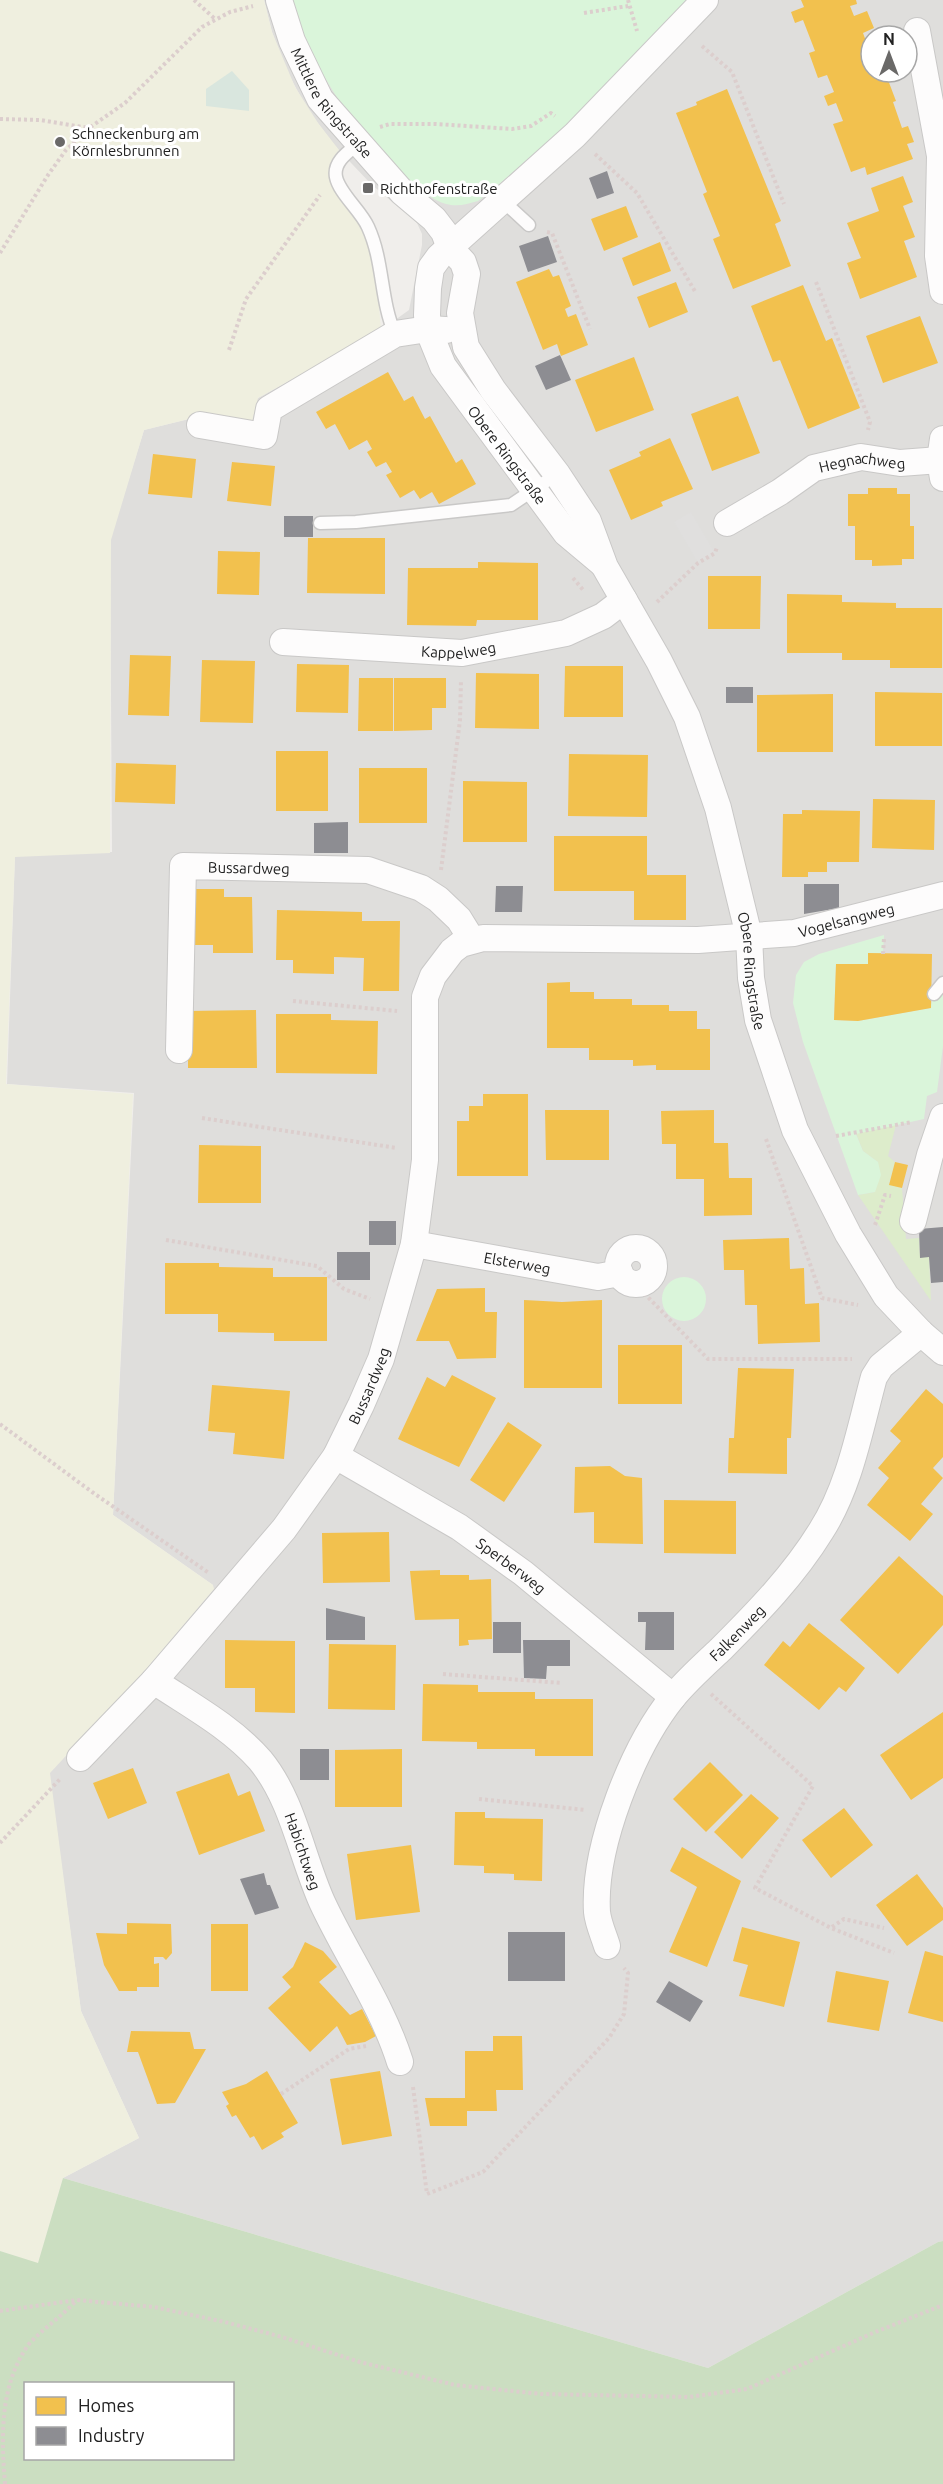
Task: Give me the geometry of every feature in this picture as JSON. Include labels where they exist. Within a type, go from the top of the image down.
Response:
[{"type":"street","points":[[450,248],[575,135],[705,0]]},
{"type":"street","name":"Mittlere Ringstraße","points":[[271,2],[310,81],[331,114],[402,192],[434,219],[444,232],[450,248]]},
{"type":"street","points":[[919,42],[940,156],[938,256],[943,291]]},
{"type":"street","name":"Obere Ringstraße","points":[[605,567],[566,533],[442,366],[428,329],[428,288],[431,268],[450,248],[463,262],[467,274],[460,313],[466,347],[483,376],[557,474],[588,521],[605,567],[687,717],[718,808],[749,936],[751,978],[758,1020],[795,1130],[848,1234],[886,1296],[921,1333],[943,1352]]},
{"type":"street","points":[[200,425],[264,436],[269,409],[395,334],[428,329],[462,330]]},
{"type":"street","name":"Hegnachweg","points":[[727,523],[780,492],[814,468],[861,457],[900,463],[942,459]]},
{"type":"street","name":"Kappelweg","points":[[283,642],[462,652],[566,633],[603,616],[630,610]]},
{"type":"street","name":"Bussardweg","points":[[179,1050],[183,866],[368,870],[421,888],[438,899],[459,919],[472,940]]},
{"type":"street","name":"Vogelsangweg","points":[[749,936],[794,933],[823,927],[943,895]]},
{"type":"street","name":"Bussardweg","points":[[80,1758],[154,1681],[171,1658],[233,1590],[284,1529],[336,1456],[381,1359],[414,1244],[425,1152],[425,997],[428,986],[442,961],[452,951],[472,940],[502,936],[625,941],[749,936]]},
{"type":"street","points":[[913,1221],[930,1155],[943,1118]]},
{"type":"street","name":"Elsterweg","points":[[414,1244],[598,1277],[627,1278]]},
{"type":"street","name":"Falkenweg","points":[[607,1946],[597,1914],[603,1845],[633,1765],[673,1697],[746,1624],[783,1583],[822,1530],[840,1493],[874,1377],[882,1366],[921,1333]]},
{"type":"street","name":"Sperberweg","points":[[336,1456],[459,1527],[523,1573],[673,1697]]},
{"type":"street","name":"Habichtweg","points":[[154,1681],[235,1736],[260,1761],[277,1786],[323,1904],[388,2026],[400,2062]]},
{"type":"lane","points":[[358,144],[341,159],[335,175],[339,184],[363,215],[369,229],[379,262],[386,308],[395,334]]},
{"type":"lane","points":[[503,201],[529,225]]},
{"type":"lane","points":[[320,523],[356,522],[511,505],[557,474]]},
{"type":"lane","points":[[934,994],[943,983]]},
{"type":"path","points":[[194,0],[215,19]]},
{"type":"path","points":[[0,253],[48,175],[66,150],[89,128],[125,103],[202,27],[215,19],[271,2]]},
{"type":"path","points":[[584,13],[628,6]]},
{"type":"path","points":[[702,45],[732,72],[784,204]]},
{"type":"path","points":[[358,144],[383,125],[436,124],[512,129],[531,126],[551,113],[637,193],[696,293]]},
{"type":"path","points":[[0,119],[40,120],[89,128]]},
{"type":"path","points":[[229,350],[246,299],[335,175]]},
{"type":"path","points":[[529,225],[552,233],[590,329]]},
{"type":"path","points":[[816,282],[870,422],[861,457]]},
{"type":"path","points":[[630,610],[661,599],[698,563],[715,553],[727,523]]},
{"type":"path","points":[[571,576],[603,616]]},
{"type":"path","points":[[438,899],[460,720],[462,652]]},
{"type":"path","points":[[293,1001],[425,1014]]},
{"type":"path","points":[[202,1118],[425,1152]]},
{"type":"path","points":[[836,1136],[924,1119],[943,1118]]},
{"type":"path","points":[[762,1128],[822,1298],[860,1305]]},
{"type":"path","points":[[874,1228],[885,1195],[894,1197]]},
{"type":"path","points":[[166,1240],[317,1266],[344,1289],[396,1308]]},
{"type":"path","points":[[627,1278],[708,1359],[861,1359]]},
{"type":"path","points":[[0,1424],[92,1492],[233,1590]]},
{"type":"path","points":[[443,1674],[562,1683]]},
{"type":"path","points":[[692,1678],[813,1786],[755,1888],[831,1928],[894,1953]]},
{"type":"path","points":[[0,1844],[80,1758]]},
{"type":"path","points":[[479,1799],[614,1813]]},
{"type":"path","points":[[831,1928],[844,1919],[884,1928]]},
{"type":"path","points":[[400,2062],[411,2072],[427,2194],[483,2172],[609,2038],[624,2014],[628,1973],[607,1946]]},
{"type":"path","points":[[281,2094],[349,2049],[370,2045]]},
{"type":"path","points":[[0,2311],[77,2300],[154,2307],[225,2322],[282,2337],[360,2362],[455,2385],[541,2394],[689,2397],[747,2389],[873,2333],[943,2305]]},
{"type":"path","points":[[5,2484],[1,2401],[10,2371],[28,2345],[77,2300]]},
{"type":"shaded area","points":[[264,0],[943,0],[943,2241],[708,2368],[63,2178],[139,2138],[81,2011],[49,1773],[141,1675],[213,1585],[113,1515],[134,1093],[7,1084],[15,855],[112,852],[110,540],[144,430],[201,416],[258,398],[381,330],[409,310],[422,245],[422,234],[417,223],[371,184],[334,145],[306,107],[286,69],[272,32]]},
{"type":"shaded area","points":[[232,71],[249,90],[249,111],[206,106],[206,89]]},
{"type":"shaded area","points":[[691,512],[715,553],[698,563],[674,522]]},
{"type":"green space","points":[[0,0],[264,0],[272,32],[295,87],[339,150],[334,156],[329,177],[333,188],[360,224],[369,246],[377,282],[381,330],[258,398],[251,425],[201,416],[144,430],[111,540],[110,853],[15,857],[6,1084],[133,1094],[113,1515],[213,1585],[214,1589],[141,1675],[50,1773],[81,2011],[139,2138],[63,2178],[38,2264],[0,2251]]},
{"type":"green space","points":[[289,0],[690,0],[570,126],[478,201],[455,205],[441,202],[408,179],[388,161],[354,123],[314,58],[290,12]]},
{"type":"green space","points":[[884,935],[883,953],[868,953],[868,964],[836,964],[834,1020],[858,1021],[930,1008],[934,994],[943,983],[943,1046],[937,1092],[927,1096],[924,1119],[856,1134],[863,1151],[878,1162],[881,1175],[875,1192],[858,1195],[803,1042],[793,1003],[796,975],[804,962],[819,954]]},
{"type":"green space","points":[[896,1125],[888,1156],[895,1162],[889,1184],[902,1188],[906,1239],[919,1238],[920,1257],[929,1257],[931,1301],[858,1195],[875,1192],[878,1162],[863,1151],[856,1133]]},
{"type":"green space","points":[[684,1277],[700,1283],[706,1299],[700,1315],[684,1321],[668,1315],[662,1299],[668,1283]]},
{"type":"green space","points":[[63,2178],[708,2368],[943,2241],[943,2484],[0,2484],[0,2251],[38,2263]]},
{"type":"building: Homes","points":[[801,0],[856,0],[857,4],[850,6],[854,16],[867,11],[872,24],[859,24],[859,84],[890,84],[902,128],[908,126],[914,142],[907,144],[913,159],[867,175],[865,167],[851,172],[833,124],[843,121],[836,103],[828,106],[824,96],[834,92],[827,75],[818,78],[809,53],[815,51],[803,20],[795,23],[791,12],[804,7]]},
{"type":"building: Homes","points":[[727,89],[781,221],[775,224],[791,266],[733,289],[713,239],[720,236],[703,194],[707,192],[676,113]]},
{"type":"building: Homes","points":[[903,176],[913,202],[903,206],[915,237],[904,241],[917,277],[860,299],[847,263],[861,258],[847,223],[879,211],[871,188]]},
{"type":"building: Homes","points":[[626,206],[638,237],[604,251],[591,219]]},
{"type":"building: Homes","points":[[660,242],[671,271],[633,286],[622,258]]},
{"type":"building: Homes","points":[[549,269],[553,277],[559,275],[571,306],[565,309],[568,317],[576,314],[588,345],[561,356],[557,344],[543,350],[516,282]]},
{"type":"building: Homes","points":[[676,282],[688,312],[649,328],[637,297]]},
{"type":"building: Homes","points":[[803,285],[826,341],[832,338],[860,408],[808,429],[780,360],[773,362],[751,306]]},
{"type":"building: Homes","points":[[920,316],[938,363],[883,383],[866,336]]},
{"type":"building: Homes","points":[[634,357],[654,410],[596,432],[575,380]]},
{"type":"building: Homes","points":[[388,372],[404,401],[413,396],[425,419],[430,416],[456,463],[462,459],[476,484],[439,504],[432,492],[420,499],[414,490],[400,498],[386,475],[392,472],[386,462],[376,467],[367,452],[372,449],[367,440],[349,450],[335,424],[326,429],[316,412]]},
{"type":"building: Homes","points":[[738,396],[760,453],[712,471],[691,414]]},
{"type":"building: Homes","points":[[670,438],[693,489],[661,502],[663,506],[631,520],[609,470],[641,456],[639,452]]},
{"type":"building: Homes","points":[[153,454],[196,459],[192,498],[148,494]]},
{"type":"building: Homes","points":[[232,462],[275,466],[271,506],[227,501]]},
{"type":"building: Homes","points":[[868,488],[897,488],[897,494],[910,494],[910,526],[914,526],[914,559],[902,559],[902,565],[872,566],[872,560],[855,560],[855,526],[848,526],[848,494],[868,494]]},
{"type":"building: Homes","points":[[308,538],[385,538],[385,594],[307,593]]},
{"type":"building: Homes","points":[[218,551],[260,552],[259,595],[217,594]]},
{"type":"building: Homes","points":[[478,562],[538,563],[538,620],[477,620],[476,626],[407,625],[408,568],[478,568]]},
{"type":"building: Homes","points":[[708,576],[761,576],[760,629],[708,629]]},
{"type":"building: Homes","points":[[787,594],[842,595],[842,602],[896,603],[896,608],[942,608],[942,668],[890,668],[890,660],[842,660],[842,653],[787,653]]},
{"type":"building: Homes","points":[[130,655],[171,656],[169,716],[128,715]]},
{"type":"building: Homes","points":[[202,660],[255,661],[253,723],[200,722]]},
{"type":"building: Homes","points":[[297,664],[349,665],[348,713],[296,712]]},
{"type":"building: Homes","points":[[565,666],[623,666],[623,717],[564,717]]},
{"type":"building: Homes","points":[[476,673],[539,674],[539,729],[475,728]]},
{"type":"building: Homes","points":[[359,678],[393,678],[393,731],[358,731]]},
{"type":"building: Homes","points":[[394,678],[446,678],[446,708],[432,708],[432,730],[394,731]]},
{"type":"building: Homes","points":[[875,692],[942,693],[942,746],[875,746]]},
{"type":"building: Homes","points":[[833,694],[833,752],[757,752],[757,695]]},
{"type":"building: Homes","points":[[276,751],[328,751],[328,811],[276,811]]},
{"type":"building: Homes","points":[[569,754],[648,755],[647,817],[568,816]]},
{"type":"building: Homes","points":[[116,763],[176,765],[175,804],[115,802]]},
{"type":"building: Homes","points":[[359,768],[427,768],[427,823],[359,823]]},
{"type":"building: Homes","points":[[463,781],[527,782],[527,842],[463,842]]},
{"type":"building: Homes","points":[[873,799],[935,800],[934,850],[872,848]]},
{"type":"building: Homes","points":[[802,810],[860,811],[859,862],[827,862],[827,872],[808,872],[808,877],[782,877],[783,814],[802,814]]},
{"type":"building: Homes","points":[[554,836],[647,836],[647,875],[686,875],[686,920],[634,920],[634,891],[554,891]]},
{"type":"building: Homes","points":[[195,889],[224,889],[224,897],[252,897],[253,953],[213,953],[213,945],[195,945]]},
{"type":"building: Homes","points":[[277,910],[362,912],[362,921],[400,921],[399,991],[363,991],[364,958],[334,957],[334,974],[293,973],[293,960],[276,960]]},
{"type":"building: Homes","points":[[868,953],[932,954],[931,1008],[858,1021],[834,1020],[836,964],[868,964]]},
{"type":"building: Homes","points":[[570,982],[570,992],[594,992],[594,999],[632,999],[632,1005],[669,1005],[669,1011],[697,1011],[697,1029],[710,1029],[710,1070],[656,1070],[656,1065],[633,1066],[633,1060],[589,1060],[589,1048],[547,1048],[547,983]]},
{"type":"building: Homes","points":[[256,1010],[257,1068],[188,1068],[188,1011]]},
{"type":"building: Homes","points":[[276,1014],[331,1014],[331,1020],[378,1021],[377,1074],[276,1073]]},
{"type":"building: Homes","points":[[483,1094],[528,1094],[528,1176],[457,1176],[457,1121],[469,1121],[469,1106],[483,1106]]},
{"type":"building: Homes","points":[[545,1110],[609,1110],[609,1160],[546,1160]]},
{"type":"building: Homes","points":[[714,1110],[714,1143],[728,1143],[729,1178],[752,1178],[752,1215],[704,1216],[704,1179],[676,1179],[676,1144],[662,1144],[661,1111]]},
{"type":"building: Homes","points":[[199,1145],[261,1146],[261,1203],[198,1203]]},
{"type":"building: Homes","points":[[895,1162],[908,1165],[902,1188],[889,1185]]},
{"type":"building: Homes","points":[[789,1238],[790,1269],[804,1268],[805,1304],[819,1303],[820,1342],[758,1344],[757,1305],[745,1305],[744,1270],[724,1270],[723,1240]]},
{"type":"building: Homes","points":[[165,1263],[219,1263],[219,1267],[273,1268],[273,1277],[327,1277],[327,1341],[274,1341],[274,1333],[218,1332],[218,1314],[165,1314]]},
{"type":"building: Homes","points":[[485,1288],[485,1312],[497,1312],[496,1358],[457,1359],[449,1341],[416,1341],[437,1289]]},
{"type":"building: Homes","points":[[524,1300],[562,1302],[602,1300],[602,1388],[524,1388]]},
{"type":"building: Homes","points":[[618,1345],[682,1345],[682,1404],[618,1404]]},
{"type":"building: Homes","points":[[738,1368],[794,1369],[791,1438],[787,1438],[787,1474],[728,1473],[729,1438],[734,1438]]},
{"type":"building: Homes","points":[[452,1375],[496,1398],[459,1467],[398,1439],[427,1377],[445,1387]]},
{"type":"building: Homes","points":[[212,1385],[290,1391],[284,1459],[233,1454],[235,1433],[208,1431]]},
{"type":"building: Homes","points":[[926,1389],[943,1404],[943,1457],[933,1468],[943,1478],[921,1504],[933,1514],[910,1541],[867,1505],[889,1478],[878,1468],[901,1441],[890,1431]]},
{"type":"building: Homes","points":[[508,1422],[542,1445],[504,1502],[470,1480]]},
{"type":"building: Homes","points":[[610,1466],[625,1476],[642,1478],[643,1544],[594,1543],[594,1512],[574,1513],[575,1467]]},
{"type":"building: Homes","points":[[664,1500],[736,1501],[736,1554],[664,1553]]},
{"type":"building: Homes","points":[[389,1532],[390,1582],[323,1583],[322,1533]]},
{"type":"building: Homes","points":[[899,1556],[943,1596],[943,1625],[898,1674],[840,1620]]},
{"type":"building: Homes","points":[[440,1570],[440,1575],[469,1575],[469,1580],[491,1579],[492,1639],[468,1640],[469,1645],[459,1646],[459,1619],[415,1620],[410,1571]]},
{"type":"building: Homes","points":[[809,1623],[865,1668],[846,1692],[839,1687],[819,1710],[764,1665],[783,1641],[790,1647]]},
{"type":"building: Homes","points":[[225,1640],[295,1641],[295,1713],[255,1712],[255,1688],[225,1688]]},
{"type":"building: Homes","points":[[329,1644],[396,1645],[395,1710],[328,1709]]},
{"type":"building: Homes","points":[[423,1684],[478,1685],[478,1692],[535,1692],[535,1699],[593,1699],[593,1756],[535,1756],[535,1749],[477,1749],[477,1742],[422,1741]]},
{"type":"building: Homes","points":[[943,1712],[943,1778],[911,1800],[880,1755]]},
{"type":"building: Homes","points":[[402,1749],[402,1807],[335,1807],[335,1750]]},
{"type":"building: Homes","points":[[710,1762],[743,1795],[706,1832],[673,1799]]},
{"type":"building: Homes","points":[[133,1768],[147,1803],[108,1819],[93,1783]]},
{"type":"building: Homes","points":[[229,1773],[238,1796],[250,1791],[265,1831],[199,1855],[176,1792]]},
{"type":"building: Homes","points":[[751,1794],[779,1818],[742,1859],[714,1832]]},
{"type":"building: Homes","points":[[844,1808],[873,1845],[831,1878],[802,1840]]},
{"type":"building: Homes","points":[[455,1812],[485,1812],[485,1818],[543,1819],[542,1881],[514,1880],[514,1874],[484,1873],[484,1866],[454,1865]]},
{"type":"building: Homes","points":[[411,1845],[420,1912],[356,1920],[347,1854]]},
{"type":"building: Homes","points":[[682,1847],[741,1881],[707,1967],[669,1952],[697,1887],[670,1871]]},
{"type":"building: Homes","points":[[917,1874],[943,1908],[943,1920],[907,1946],[876,1905]]},
{"type":"building: Homes","points":[[127,1923],[171,1924],[172,1953],[166,1960],[163,1957],[154,1957],[154,1964],[159,1963],[159,1987],[137,1987],[137,1991],[119,1991],[104,1965],[96,1933],[127,1934]]},
{"type":"building: Homes","points":[[211,1924],[248,1924],[248,1991],[211,1991]]},
{"type":"building: Homes","points":[[742,1927],[800,1942],[784,2007],[739,1996],[748,1965],[733,1961]]},
{"type":"building: Homes","points":[[305,1942],[323,1951],[337,1967],[319,1982],[350,2015],[362,2009],[376,2036],[365,2042],[347,2045],[337,2026],[310,2052],[268,2008],[291,1987],[282,1977],[293,1967]]},
{"type":"building: Homes","points":[[925,1951],[943,1956],[943,2022],[908,2013]]},
{"type":"building: Homes","points":[[836,1971],[889,1981],[879,2031],[827,2022]]},
{"type":"building: Homes","points":[[131,2031],[190,2032],[194,2049],[206,2049],[175,2103],[157,2104],[138,2052],[127,2052]]},
{"type":"building: Homes","points":[[493,2036],[522,2036],[523,2090],[496,2090],[497,2111],[467,2111],[467,2126],[430,2126],[425,2098],[465,2098],[465,2051],[493,2051]]},
{"type":"building: Homes","points":[[267,2071],[298,2123],[281,2133],[284,2137],[262,2150],[254,2136],[250,2138],[236,2115],[232,2117],[226,2106],[229,2104],[222,2092],[246,2084]]},
{"type":"building: Homes","points":[[380,2071],[392,2136],[342,2145],[330,2079]]},
{"type":"building: Industry","points":[[607,171],[614,193],[597,199],[589,178]]},
{"type":"building: Industry","points":[[548,236],[557,262],[528,272],[519,246]]},
{"type":"building: Industry","points":[[560,355],[571,380],[546,390],[535,366]]},
{"type":"building: Industry","points":[[284,516],[313,516],[313,537],[284,537]]},
{"type":"building: Industry","points":[[726,687],[753,687],[753,703],[726,703]]},
{"type":"building: Industry","points":[[348,822],[348,853],[314,853],[314,823]]},
{"type":"building: Industry","points":[[804,884],[839,884],[839,908],[804,914]]},
{"type":"building: Industry","points":[[496,886],[523,886],[522,912],[495,912]]},
{"type":"building: Industry","points":[[369,1221],[396,1221],[396,1245],[369,1245]]},
{"type":"building: Industry","points":[[943,1227],[943,1282],[931,1283],[929,1257],[920,1258],[919,1229]]},
{"type":"building: Industry","points":[[337,1252],[370,1252],[370,1280],[337,1280]]},
{"type":"building: Industry","points":[[326,1608],[365,1617],[365,1640],[326,1640]]},
{"type":"building: Industry","points":[[638,1612],[674,1612],[674,1650],[645,1650],[646,1622],[638,1622]]},
{"type":"building: Industry","points":[[493,1622],[521,1622],[521,1653],[493,1653]]},
{"type":"building: Industry","points":[[523,1640],[570,1640],[570,1666],[547,1666],[546,1679],[524,1678]]},
{"type":"building: Industry","points":[[300,1749],[329,1749],[329,1780],[300,1780]]},
{"type":"building: Industry","points":[[264,1873],[267,1885],[270,1885],[279,1908],[255,1915],[240,1879]]},
{"type":"building: Industry","points":[[508,1932],[565,1932],[565,1981],[508,1981]]},
{"type":"building: Industry","points":[[669,1981],[703,2001],[690,2022],[656,2002]]},
{"type":"place","name":"Schneckenburg am Körnlesbrunnen","points":[[60,142]]},
{"type":"place","name":"Richthofenstraße","points":[[368,188]]}]
